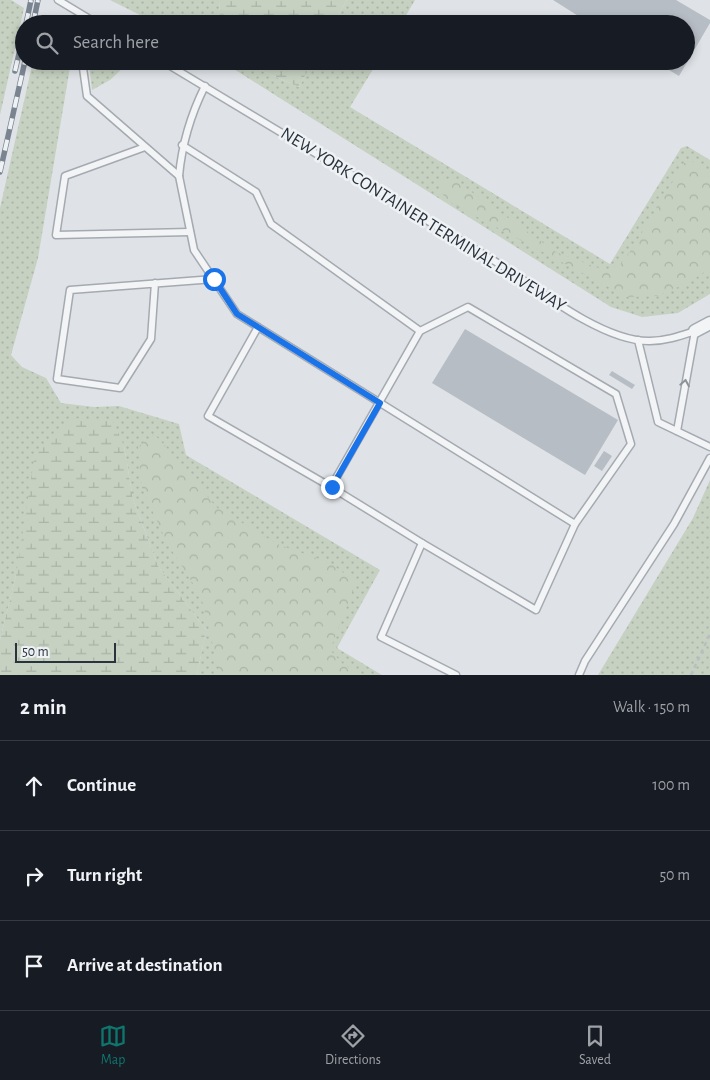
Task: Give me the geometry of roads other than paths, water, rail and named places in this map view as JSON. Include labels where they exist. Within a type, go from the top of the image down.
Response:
[{"type":"street","points":[[695,331],[710,323]]},
{"type":"lane","points":[[58,0],[83,15]]},
{"type":"lane","points":[[83,70],[87,96],[179,176]]},
{"type":"lane","name":"NEW YORK CONTAINER TERMINAL DRIVEWAY","points":[[177,70],[506,268],[545,296],[592,324],[616,335],[638,340],[666,339],[695,331]]},
{"type":"lane","points":[[205,86],[191,114],[182,145],[179,176],[194,250],[237,314],[575,524]]},
{"type":"lane","points":[[182,145],[256,192],[271,224],[420,331]]},
{"type":"lane","points":[[145,147],[65,176],[56,236],[190,232]]},
{"type":"lane","points":[[155,284],[151,339],[120,388],[57,379],[70,290],[214,279]]},
{"type":"lane","points":[[258,327],[208,416],[332,487],[422,544],[536,610],[575,524],[631,444],[616,394],[468,307],[420,331],[332,487]]},
{"type":"lane","points":[[677,431],[695,331]]},
{"type":"lane","points":[[638,340],[658,422],[710,447]]},
{"type":"lane","points":[[579,675],[584,661],[689,499],[710,458]]},
{"type":"lane","points":[[422,544],[381,637],[456,675]]},
{"type":"railway","points":[[28,15],[31,0]]},
{"type":"railway","points":[[35,15],[38,0]]},
{"type":"railway","points":[[0,172],[23,70]]}]
